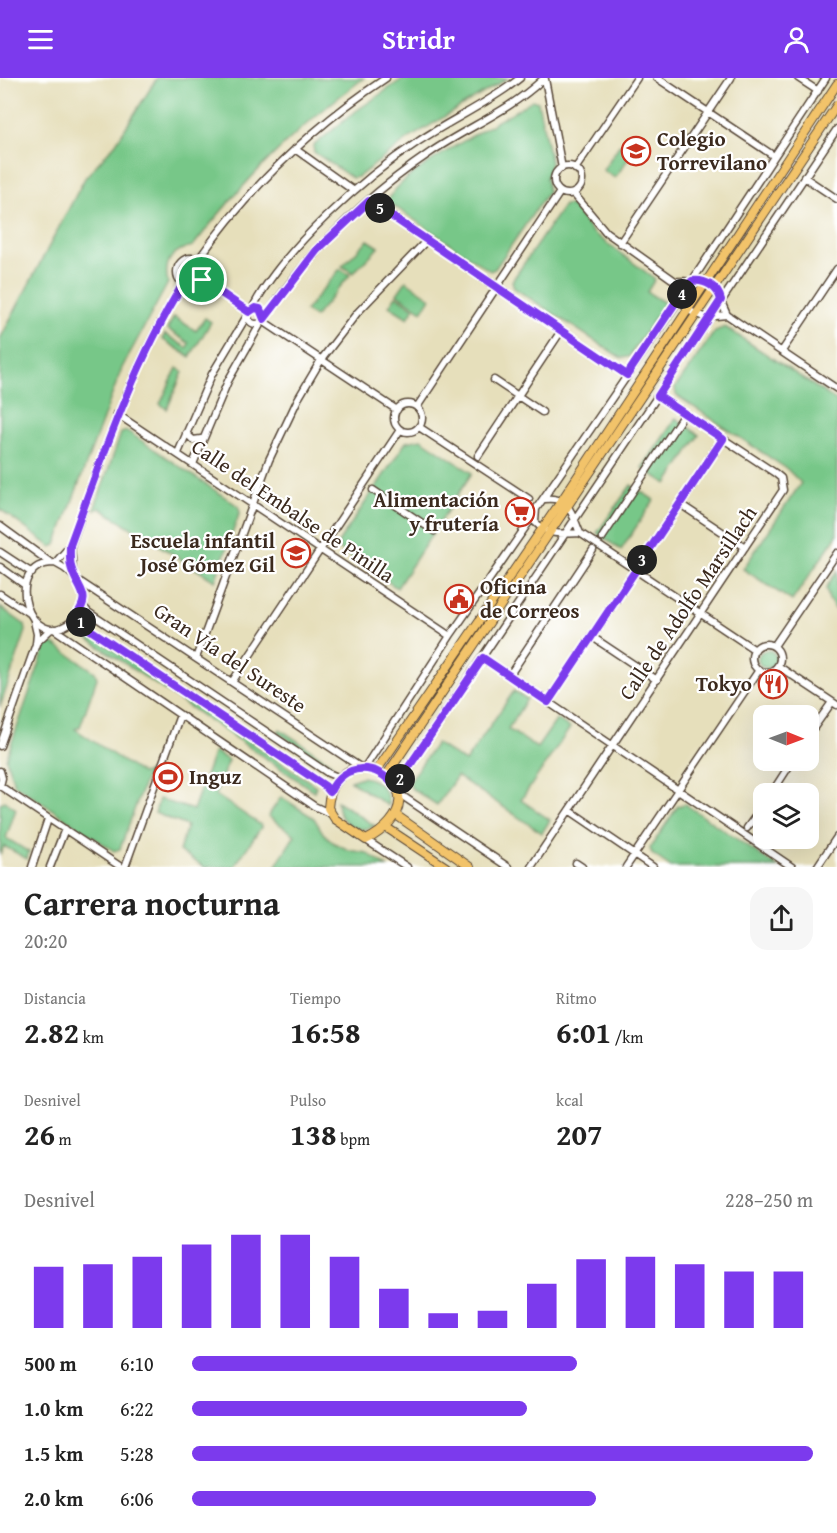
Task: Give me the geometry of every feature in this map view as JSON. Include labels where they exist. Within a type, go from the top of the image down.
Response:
[{"type":"main road","points":[[386,776],[550,533],[565,503],[687,310],[837,84]]},
{"type":"main road","points":[[377,770],[542,528],[565,503],[696,315],[837,105]]},
{"type":"main road","points":[[363,767],[377,770],[386,776],[397,790],[399,808],[387,828],[366,840],[342,825],[329,813],[330,792],[340,778],[363,767]]},
{"type":"main road","points":[[396,815],[470,867]]},
{"type":"main road","points":[[387,828],[446,867]]},
{"type":"street","points":[[198,260],[250,195],[295,149],[332,117],[386,78]]},
{"type":"street","points":[[177,453],[212,374],[250,312],[293,253],[354,191],[418,142],[495,96],[520,78]]},
{"type":"street","points":[[576,169],[637,78]]},
{"type":"street","points":[[657,78],[774,156]]},
{"type":"street","points":[[620,243],[731,78]]},
{"type":"street","points":[[798,78],[818,91]]},
{"type":"street","points":[[363,767],[692,281],[826,78]]},
{"type":"street","points":[[193,464],[201,439],[228,381],[263,321],[317,250],[369,201],[432,152],[503,111],[543,79],[562,168]]},
{"type":"street","points":[[528,92],[535,90],[543,92],[548,98]]},
{"type":"street","points":[[508,867],[397,790],[574,519],[837,129]]},
{"type":"street","points":[[295,149],[354,191]]},
{"type":"street","points":[[560,192],[554,181],[556,173],[562,168],[576,169],[581,175],[582,184],[573,193]]},
{"type":"street","points":[[804,177],[837,199]]},
{"type":"street","points":[[560,192],[573,193],[591,217],[620,243],[675,280],[706,282],[714,287],[727,315],[837,389]]},
{"type":"street","points":[[417,406],[560,192]]},
{"type":"street","points":[[369,201],[627,375]]},
{"type":"street","points":[[196,658],[289,418],[321,360],[357,313],[428,240]]},
{"type":"street","points":[[189,258],[198,260],[204,268],[202,280],[194,285],[183,284],[177,276],[180,262],[189,258]]},
{"type":"street","points":[[782,351],[837,269]]},
{"type":"street","points":[[202,280],[250,312],[263,311],[263,321]]},
{"type":"street","points":[[675,280],[682,303],[687,310],[696,315],[727,315]]},
{"type":"street","points":[[0,746],[36,644],[36,626],[24,601],[26,585],[32,573],[40,567],[53,563],[70,545],[117,414],[156,328],[183,284]]},
{"type":"street","points":[[250,312],[252,323],[263,321],[397,410]]},
{"type":"street","points":[[478,456],[561,331]]},
{"type":"street","points":[[494,380],[542,412]]},
{"type":"street","name":"Calle de Adolfo Marsillach","points":[[531,867],[779,497],[783,484],[775,473],[658,396]]},
{"type":"street","points":[[417,406],[406,404],[397,410],[394,418],[400,429],[407,432],[419,427]]},
{"type":"street","points":[[417,406],[422,415],[419,427]]},
{"type":"street","name":"Calle del Embalse de Pinilla","points":[[117,414],[450,636]]},
{"type":"street","points":[[602,538],[684,414]]},
{"type":"street","points":[[419,427],[529,499],[565,503],[580,534]]},
{"type":"street","points":[[232,682],[400,429]]},
{"type":"street","points":[[186,433],[193,440],[201,439]]},
{"type":"street","points":[[548,702],[723,439]]},
{"type":"street","points":[[373,490],[434,531]]},
{"type":"street","points":[[529,499],[535,512],[536,522],[542,528],[550,533],[580,534],[755,650]]},
{"type":"street","points":[[680,504],[745,547]]},
{"type":"street","points":[[0,526],[53,563],[73,573],[83,593],[82,605],[74,619],[64,627],[52,629],[36,644]]},
{"type":"street","points":[[70,545],[73,573]]},
{"type":"street","points":[[509,676],[593,550]]},
{"type":"street","points":[[0,552],[32,573]]},
{"type":"street","points":[[774,646],[837,553]]},
{"type":"street","points":[[0,567],[26,585]]},
{"type":"street","name":"Gran Vía del Sureste","points":[[79,581],[363,767]]},
{"type":"street","points":[[0,594],[314,806],[329,813]]},
{"type":"street","name":"Gran Vía del Sureste","points":[[82,605],[88,612],[328,773],[340,778]]},
{"type":"street","points":[[74,619],[325,786],[330,792]]},
{"type":"street","points":[[591,636],[657,680]]},
{"type":"street","points":[[765,644],[774,646],[780,655],[778,666],[770,672],[759,670],[753,662],[755,650],[765,644]]},
{"type":"street","points":[[483,658],[792,867]]},
{"type":"street","points":[[778,666],[834,704],[819,722]]},
{"type":"street","points":[[626,867],[759,670]]},
{"type":"street","points":[[0,771],[2,778],[0,786],[123,867],[180,715]]},
{"type":"street","points":[[569,810],[653,867]]},
{"type":"street","points":[[32,867],[48,819]]},
{"type":"street","points":[[747,828],[753,820]]},
{"type":"street","points":[[50,867],[65,829]]},
{"type":"street","points":[[817,867],[837,837]]},
{"type":"street","points":[[366,840],[407,867]]},
{"type":"green space","points":[[157,78],[364,78],[316,116],[272,156],[193,246],[180,251],[171,258],[167,269],[168,283],[122,368],[56,545],[51,547],[0,509],[0,339],[85,178],[116,143]]},
{"type":"green space","points":[[404,78],[508,78],[411,137],[358,177],[352,178],[314,152],[313,146],[356,111]]},
{"type":"green space","points":[[532,100],[538,102],[551,163],[546,177],[548,192],[495,269],[490,271],[388,202],[395,190],[409,177]]},
{"type":"green space","points":[[620,144],[633,152],[615,178],[603,170]]},
{"type":"green space","points":[[564,205],[571,205],[592,232],[655,279],[647,292],[665,303],[629,357],[621,358],[514,288],[512,281]]},
{"type":"green space","points":[[368,240],[379,247],[353,273],[342,266]]},
{"type":"green space","points":[[340,269],[350,275],[315,317],[305,311]]},
{"type":"green space","points":[[406,281],[431,298],[422,311],[397,294]]},
{"type":"green space","points":[[396,296],[414,308],[408,318],[389,306]]},
{"type":"green space","points":[[174,317],[196,331],[205,318],[211,322],[190,357],[162,339],[165,334],[187,348],[189,343],[167,329]]},
{"type":"green space","points":[[725,327],[837,401],[837,535],[792,601],[743,569],[801,483],[787,469],[676,395],[675,388],[715,331]]},
{"type":"green space","points":[[177,368],[183,372],[167,409],[160,404]]},
{"type":"green space","points":[[676,418],[699,435],[667,484],[642,468]]},
{"type":"green space","points":[[127,431],[238,506],[240,512],[215,581],[100,508],[94,510],[121,433]]},
{"type":"green space","points":[[421,439],[472,473],[397,588],[339,549],[338,543],[406,442]]},
{"type":"green space","points":[[631,485],[654,500],[621,550],[597,533]]},
{"type":"green space","points":[[837,571],[837,612],[829,600],[826,588]]},
{"type":"green space","points":[[0,607],[25,625],[26,631],[0,707]]},
{"type":"green space","points":[[81,628],[316,786],[314,791],[78,632]]},
{"type":"green space","points":[[52,643],[95,672],[97,678],[80,727],[75,729],[142,774],[148,772],[120,849],[114,851],[14,784],[6,759],[46,645]]},
{"type":"green space","points":[[767,650],[773,653],[776,659],[773,665],[767,668],[761,665],[758,659],[761,653]]},
{"type":"green space","points":[[514,691],[527,699],[508,729],[537,748],[557,719],[570,728],[521,800],[550,820],[542,833],[457,776],[437,805],[411,788],[410,781],[436,743],[465,762]]},
{"type":"green space","points":[[280,729],[332,764],[330,767],[278,733]]},
{"type":"green space","points":[[214,751],[228,760],[216,795],[262,826],[234,867],[204,867],[179,851],[187,826],[155,813],[159,799],[193,810]]},
{"type":"green space","points":[[362,777],[373,780],[381,786],[387,795],[388,806],[350,781]]},
{"type":"green space","points":[[281,797],[314,818],[323,833],[334,843],[349,850],[367,853],[387,867],[275,867],[295,835],[268,816]]},
{"type":"green space","points":[[5,801],[16,809],[6,838],[29,852],[27,859],[4,846],[0,855],[0,803]]},
{"type":"green space","points":[[337,801],[375,826],[361,829],[349,824],[340,815]]},
{"type":"green space","points":[[685,804],[778,867],[671,867],[652,854],[650,848],[678,806]]},
{"type":"place","name":"Colegio Torrevilano","points":[[636,151]]},
{"type":"place","name":"Alimentación y frutería","points":[[520,512]]},
{"type":"place","name":"Escuela infantil José Gómez Gil","points":[[296,553]]},
{"type":"place","name":"Oficina de Correos","points":[[459,599]]},
{"type":"place","name":"Tokyo","points":[[773,684]]},
{"type":"place","name":"Inguz","points":[[168,777]]},
{"type":"route","points":[[369,201],[627,375],[692,281],[706,282],[719,293],[721,300],[717,309],[658,396],[723,439],[548,702],[483,658],[395,787],[389,778],[377,770],[360,767],[340,778],[330,792],[325,786],[74,619],[82,605],[83,593],[70,565],[70,545],[123,399],[156,328],[183,284],[191,286],[202,280],[249,312],[255,308],[260,309],[264,313],[264,319],[317,250],[369,201]]}]
